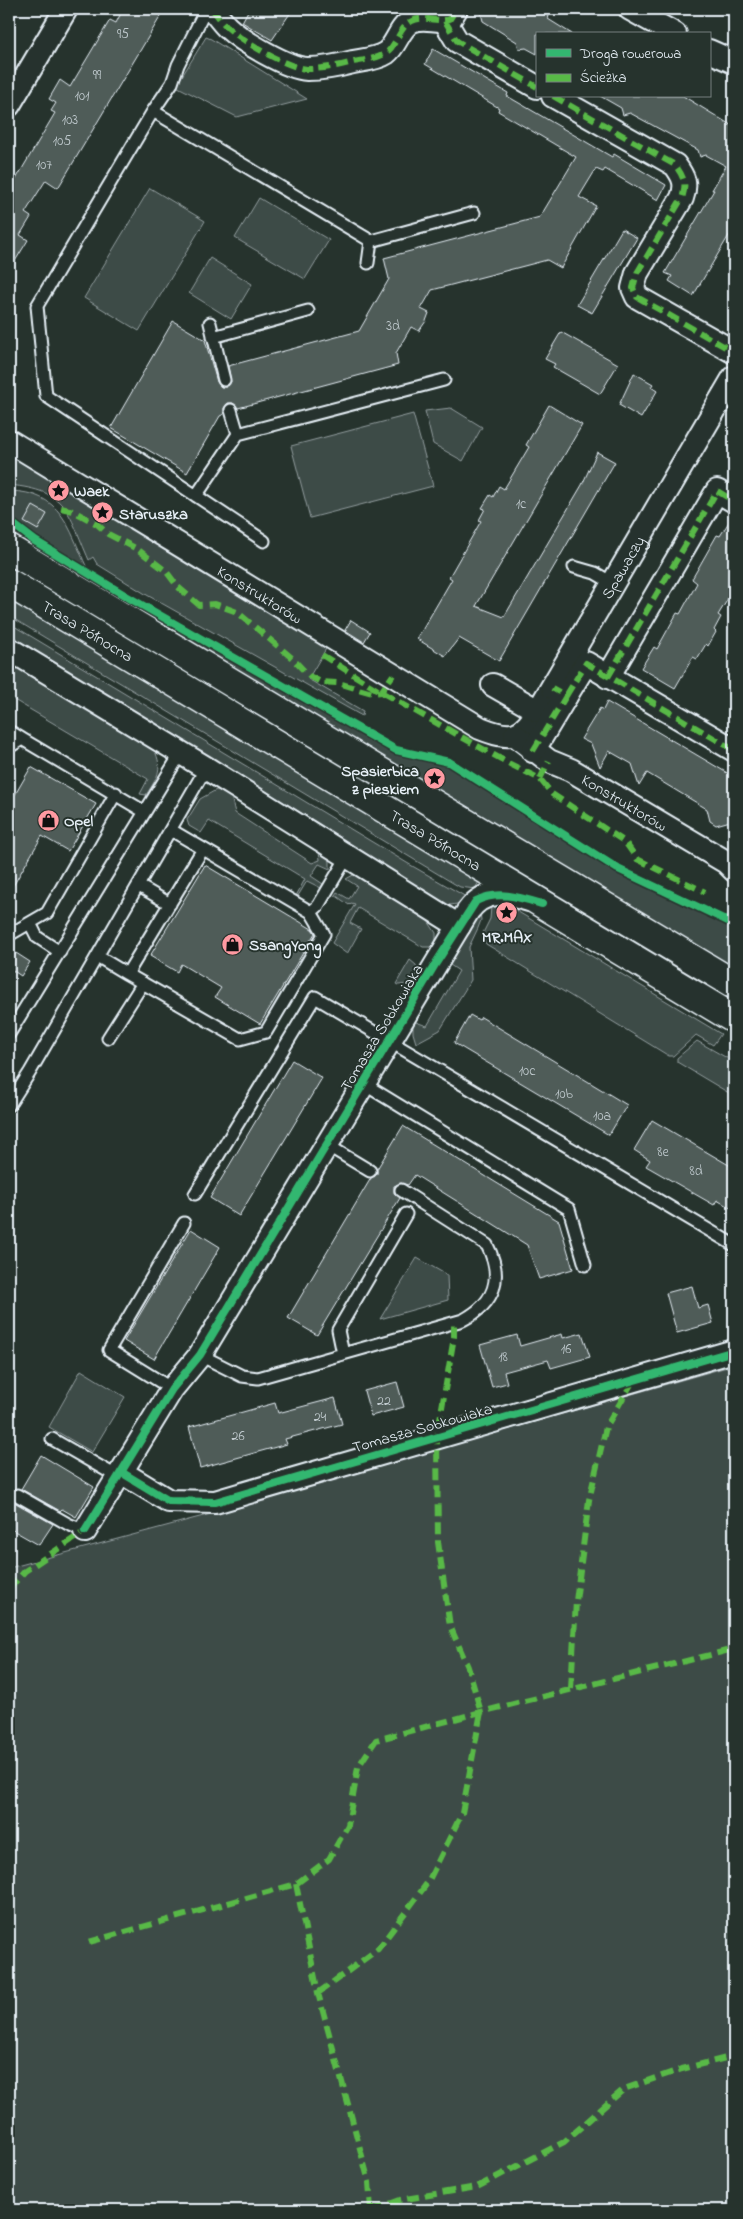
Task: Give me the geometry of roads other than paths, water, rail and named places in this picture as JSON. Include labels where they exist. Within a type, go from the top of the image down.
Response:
[{"type":"main road","name":"Trasa Północna","points":[[9,549],[734,984]]},
{"type":"main road","name":"Trasa Północna","points":[[9,583],[734,1019]]},
{"type":"street","points":[[9,105],[66,9]]},
{"type":"street","points":[[212,9],[227,27],[270,56],[306,69],[328,68],[378,57],[387,52],[404,28],[412,21],[451,15],[458,41],[536,86]]},
{"type":"street","points":[[630,9],[670,32]]},
{"type":"street","points":[[710,52],[734,62]]},
{"type":"street","points":[[557,98],[675,165],[684,176],[686,189],[682,198],[637,273],[633,288],[637,297],[734,352]]},
{"type":"street","name":"Spawaczy","points":[[534,751],[559,692],[614,584],[734,377]]},
{"type":"street","name":"Konstruktorów","points":[[9,441],[480,728],[495,734],[516,735],[549,761],[571,770],[726,862],[734,870]]},
{"type":"street","points":[[608,677],[717,490],[734,501]]},
{"type":"street","points":[[9,649],[206,768],[458,926]]},
{"type":"street","points":[[516,735],[530,725],[538,711],[586,664],[734,750]]},
{"type":"street","points":[[493,685],[538,711]]},
{"type":"street","name":"Tomasza Sobkowiaka","points":[[85,1531],[172,1389],[200,1355],[458,926],[476,901],[486,895],[502,894],[542,904]]},
{"type":"street","name":"Tomasza Sobkowiaka","points":[[119,1475],[169,1501],[214,1502],[734,1351]]},
{"type":"lane","points":[[206,9],[178,65],[172,84],[153,111],[37,306],[46,396],[264,541]]},
{"type":"lane","points":[[153,111],[371,241],[474,213]]},
{"type":"lane","points":[[368,263],[371,241]]},
{"type":"lane","points":[[213,337],[308,311]]},
{"type":"lane","points":[[210,323],[224,380]]},
{"type":"lane","points":[[196,496],[238,434],[444,380]]},
{"type":"lane","points":[[231,410],[238,434]]},
{"type":"lane","points":[[574,567],[595,573],[614,584]]},
{"type":"lane","points":[[9,731],[145,812]]},
{"type":"lane","points":[[9,747],[22,739]]},
{"type":"lane","points":[[9,1034],[181,753]]},
{"type":"lane","points":[[9,1105],[139,886],[206,768]]},
{"type":"lane","points":[[9,935],[47,913],[116,793]]},
{"type":"lane","points":[[97,956],[240,1039],[266,1032],[324,934],[312,912],[171,830]]},
{"type":"lane","points":[[127,974],[203,850]]},
{"type":"lane","points":[[312,912],[318,906],[347,857]]},
{"type":"lane","points":[[139,886],[170,904]]},
{"type":"lane","points":[[30,923],[37,937],[60,952]]},
{"type":"lane","points":[[108,1038],[143,983]]},
{"type":"lane","points":[[196,1194],[315,997],[734,1245]]},
{"type":"lane","points":[[364,1084],[569,1210],[585,1265]]},
{"type":"lane","points":[[327,1145],[370,1171]]},
{"type":"lane","points":[[200,1355],[242,1376],[258,1378],[463,1320],[478,1312],[489,1300],[494,1288],[494,1259],[488,1245],[401,1190]]},
{"type":"lane","points":[[344,1354],[338,1330],[406,1214]]},
{"type":"lane","points":[[172,1389],[109,1350],[184,1222]]},
{"type":"lane","points":[[52,1438],[119,1475]]},
{"type":"lane","points":[[17,1495],[68,1524],[85,1531]]},
{"type":"place","name":"Waek","points":[[58,490]]},
{"type":"place","name":"Staruszka","points":[[103,513]]},
{"type":"place","name":"Spasierbica z pieskiem","points":[[435,779]]},
{"type":"place","name":"Opel","points":[[48,820]]},
{"type":"place","name":"MR.MAX","points":[[507,912]]},
{"type":"place","name":"SsangYong","points":[[233,944]]}]
